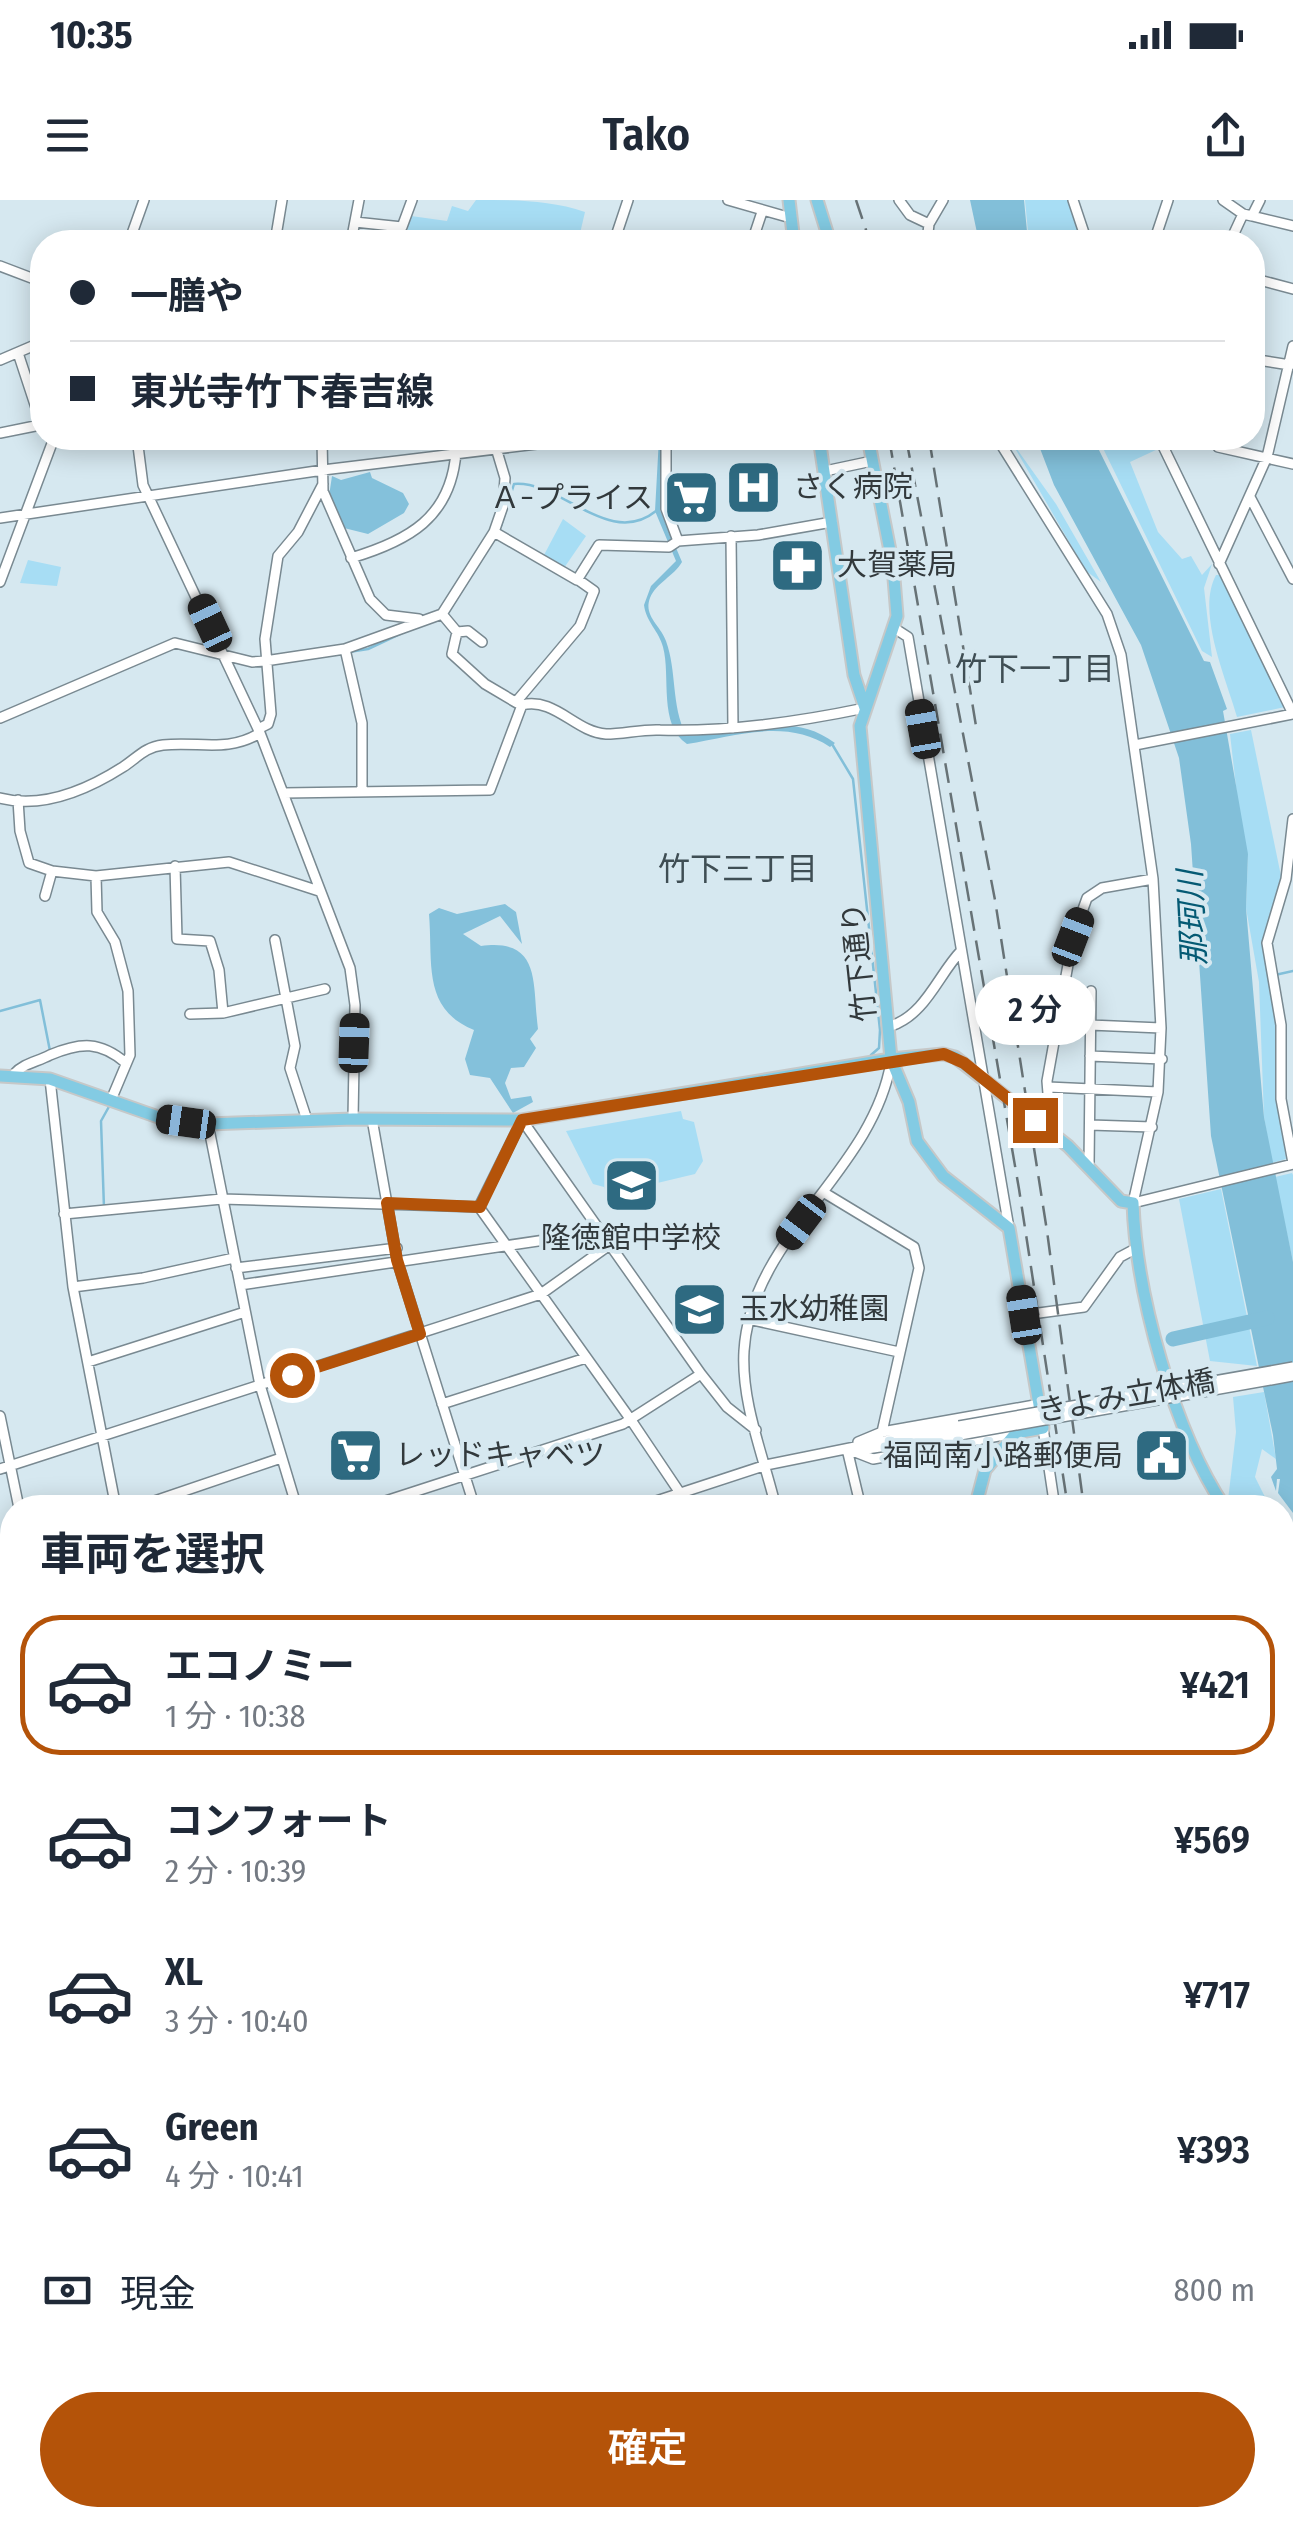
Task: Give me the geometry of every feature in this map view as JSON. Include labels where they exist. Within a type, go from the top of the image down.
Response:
[{"type":"main road","points":[[789,200],[792,230]]},
{"type":"main road","points":[[817,200],[826,230]]},
{"type":"main road","points":[[821,450],[854,675],[865,708]]},
{"type":"main road","name":"竹下通り","points":[[870,450],[893,566],[898,616],[860,726],[891,1026],[891,1059]]},
{"type":"main road","points":[[7,1075],[50,1078],[161,1118],[208,1124],[352,1119],[522,1120],[891,1059],[944,1054],[985,1079],[1051,1131],[1089,1165],[1120,1201],[1133,1203],[1134,1249],[1150,1317],[1180,1412],[1219,1495]]},
{"type":"main road","points":[[891,1059],[909,1102],[917,1141],[943,1176],[1009,1228],[1043,1428],[1016,1433],[985,1470],[978,1495]]},
{"type":"street","points":[[135,230],[144,200]]},
{"type":"street","points":[[277,230],[282,200]]},
{"type":"street","points":[[353,230],[359,200]]},
{"type":"street","points":[[402,230],[412,200]]},
{"type":"street","points":[[618,230],[628,200]]},
{"type":"street","points":[[728,200],[791,218]]},
{"type":"street","points":[[928,230],[943,200]]},
{"type":"street","points":[[1073,200],[1083,230]]},
{"type":"street","points":[[1158,230],[1168,200]]},
{"type":"street","points":[[1222,200],[1247,215],[1293,226]]},
{"type":"street","points":[[1238,230],[1260,200]]},
{"type":"street","points":[[901,201],[910,215],[929,224]]},
{"type":"street","points":[[753,230],[754,209]]},
{"type":"street","points":[[355,222],[402,227]]},
{"type":"street","points":[[0,266],[30,277]]},
{"type":"street","points":[[1265,282],[1293,290]]},
{"type":"street","points":[[1220,564],[1266,457],[1293,346]]},
{"type":"street","points":[[0,360],[30,348]]},
{"type":"street","points":[[18,353],[30,391]]},
{"type":"street","points":[[1265,361],[1291,365]]},
{"type":"street","points":[[0,432],[30,427]]},
{"type":"street","points":[[0,582],[50,450]]},
{"type":"street","points":[[139,450],[148,494],[224,653],[284,792],[354,987],[352,1119]]},
{"type":"street","points":[[0,798],[60,800],[122,768],[142,751],[162,745],[234,747],[268,724],[271,714],[265,661],[266,617],[278,556],[298,532],[322,484],[322,450]]},
{"type":"street","points":[[0,518],[464,450]]},
{"type":"street","points":[[0,718],[176,643],[252,662],[265,661],[345,649],[442,614],[494,532],[503,506],[505,478],[496,450]]},
{"type":"street","points":[[666,450],[664,490],[678,541]]},
{"type":"street","points":[[1005,450],[1107,614],[1118,640],[1139,744],[1152,879],[1162,1059],[1152,1126],[1133,1203],[1290,1165],[1281,1098],[1281,1025],[1268,943],[1286,878],[1293,819]]},
{"type":"street","points":[[1139,744],[1293,714],[1165,450]]},
{"type":"street","points":[[1232,450],[1293,464]]},
{"type":"street","points":[[351,558],[400,543],[415,530],[443,501],[456,452]]},
{"type":"street","points":[[825,471],[872,461]]},
{"type":"street","points":[[322,484],[370,599],[386,614],[423,619]]},
{"type":"street","points":[[1250,497],[1293,579]]},
{"type":"street","points":[[578,579],[599,545],[669,547],[678,541],[832,522]]},
{"type":"street","points":[[284,792],[491,789],[519,704],[580,626],[594,591],[494,532]]},
{"type":"street","points":[[731,536],[733,728]]},
{"type":"street","points":[[442,614],[457,632]]},
{"type":"street","points":[[894,628],[908,638],[1009,1228]]},
{"type":"street","points":[[457,632],[468,631],[482,642]]},
{"type":"street","points":[[457,632],[452,654],[485,684],[519,704],[541,703],[602,734],[733,728],[865,708]]},
{"type":"street","points":[[345,649],[362,723],[362,790]]},
{"type":"street","points":[[18,800],[20,831],[29,862],[52,871],[96,876],[229,862],[320,891]]},
{"type":"street","points":[[175,866],[177,939],[210,941],[219,970],[223,1013]]},
{"type":"street","points":[[45,896],[52,871]]},
{"type":"street","points":[[96,876],[97,912],[115,942],[128,991],[130,1055],[111,1100]]},
{"type":"street","points":[[1051,1131],[1048,1088],[1073,937],[1088,898],[1102,888],[1152,879]]},
{"type":"street","points":[[274,940],[294,1046],[290,1068],[306,1120]]},
{"type":"street","points":[[891,1026],[905,1020],[924,1002],[962,951]]},
{"type":"street","points":[[190,1014],[223,1013],[325,989]]},
{"type":"street","points":[[1089,1165],[1091,991]]},
{"type":"street","points":[[1090,1026],[1162,1028]]},
{"type":"street","points":[[7,1075],[68,1046],[108,1049],[126,1064]]},
{"type":"street","points":[[1090,1056],[1162,1059]]},
{"type":"street","name":"竹下通り","points":[[773,1495],[744,1362],[748,1319],[772,1262],[870,1122],[891,1059]]},
{"type":"street","points":[[50,1078],[73,1287],[113,1495]]},
{"type":"street","points":[[1048,1088],[1158,1092]]},
{"type":"street","points":[[372,1120],[397,1260],[471,1495]]},
{"type":"street","points":[[480,1207],[522,1120],[701,1374],[727,1407],[756,1430]]},
{"type":"street","points":[[208,1124],[260,1385],[293,1495]]},
{"type":"street","points":[[1090,1126],[1152,1126]]},
{"type":"street","points":[[823,1192],[914,1247],[919,1268],[882,1432]]},
{"type":"street","points":[[64,1214],[222,1199],[480,1207]]},
{"type":"street","points":[[480,1207],[680,1493]]},
{"type":"street","points":[[240,1286],[599,1232]]},
{"type":"street","points":[[4,1468],[541,1294],[608,1246]]},
{"type":"street","points":[[73,1287],[235,1263],[397,1248]]},
{"type":"street","points":[[1024,1315],[1084,1308],[1120,1257],[1134,1249]]},
{"type":"street","points":[[88,1362],[245,1312]]},
{"type":"street","points":[[748,1319],[899,1352]]},
{"type":"street","points":[[442,1404],[586,1358]]},
{"type":"street","name":"きよみ立体橋","points":[[959,1430],[1293,1367]]},
{"type":"street","points":[[405,1495],[631,1420],[701,1374]]},
{"type":"street","name":"きよみ立体橋","points":[[959,1430],[1293,1376]]},
{"type":"street","points":[[847,1449],[867,1435],[1040,1404]]},
{"type":"street","points":[[0,1416],[4,1468],[14,1495]]},
{"type":"street","points":[[1043,1428],[1053,1495]]},
{"type":"street","points":[[674,1495],[766,1465],[959,1430]]},
{"type":"street","points":[[847,1449],[873,1459],[1016,1433]]},
{"type":"street","points":[[847,1449],[859,1495]]},
{"type":"street","points":[[172,1495],[281,1458]]},
{"type":"shaded area","points":[[476,200],[545,203],[585,212],[581,230],[407,230],[411,216],[447,221],[452,206],[468,211]]},
{"type":"shaded area","points":[[970,200],[1024,200],[1027,230],[976,230]]},
{"type":"shaded area","points":[[1025,200],[1069,200],[1080,230],[1028,230]]},
{"type":"shaded area","points":[[658,450],[663,450],[660,510],[682,562],[653,593],[648,604],[669,652],[678,712],[686,735],[781,725],[817,732],[835,743],[830,747],[813,738],[779,731],[687,744],[678,736],[669,713],[663,647],[644,605],[651,586],[676,561],[655,511]]},
{"type":"shaded area","points":[[1016,450],[1056,504],[1101,582],[1086,571]]},
{"type":"shaded area","points":[[1041,450],[1099,450],[1204,661],[1210,662],[1227,709],[1223,711],[1248,854],[1246,908],[1264,1117],[1293,1262],[1293,1495],[1280,1495],[1280,1479],[1276,1491],[1271,1477],[1277,1469],[1273,1435],[1211,1136],[1191,844],[1179,758],[1141,645],[1054,485]]},
{"type":"shaded area","points":[[1104,450],[1156,450],[1130,462],[1158,532],[1182,559],[1191,556],[1202,575],[1212,564],[1204,588],[1212,657],[1202,651]]},
{"type":"shaded area","points":[[370,472],[372,478],[403,493],[409,504],[404,513],[368,534],[344,528],[329,496],[332,476],[341,480]]},
{"type":"shaded area","points":[[563,519],[586,536],[564,568],[544,555]]},
{"type":"shaded area","points":[[28,560],[61,567],[57,586],[20,583]]},
{"type":"shaded area","points":[[1216,575],[1221,575],[1285,707],[1237,717],[1211,626],[1209,607]]},
{"type":"shaded area","points":[[1251,730],[1281,876],[1263,939],[1277,1028],[1275,1072],[1286,1159],[1272,1163],[1264,1117],[1259,982],[1246,908],[1248,854],[1243,848],[1230,734]]},
{"type":"shaded area","points":[[505,904],[516,912],[522,944],[500,916],[463,934],[481,946],[515,949],[530,967],[538,1029],[530,1039],[536,1048],[524,1067],[511,1068],[505,1083],[511,1099],[531,1096],[533,1102],[513,1113],[490,1078],[470,1075],[465,1059],[474,1030],[446,1010],[438,997],[431,967],[429,914],[439,908],[457,914]]},
{"type":"shaded area","points":[[681,1111],[683,1119],[694,1122],[703,1161],[695,1174],[607,1195],[604,1187],[593,1184],[566,1131]]},
{"type":"shaded area","points":[[1293,1175],[1293,1262],[1275,1177]]},
{"type":"shaded area","points":[[1221,1189],[1257,1366],[1210,1361],[1179,1199]]},
{"type":"shaded area","points":[[1264,1392],[1276,1459],[1262,1449],[1255,1477],[1264,1495],[1229,1495],[1236,1432],[1233,1397]]},
{"type":"waterway","points":[[501,526],[514,484],[549,492],[603,518],[621,522],[638,521],[656,511]]},
{"type":"waterway","points":[[449,611],[474,571]]},
{"type":"waterway","points":[[349,652],[368,649],[402,633]]},
{"type":"waterway","points":[[832,744],[853,779],[880,1030],[879,1048],[871,1055]]},
{"type":"waterway","points":[[1275,975],[1293,971]]},
{"type":"waterway","points":[[0,1011],[40,1000],[50,1051]]},
{"type":"waterway","points":[[104,1208],[101,1121],[111,1103]]},
{"type":"waterway","points":[[1173,1339],[1267,1318]]},
{"type":"railway","points":[[856,200],[866,230]]},
{"type":"railway","points":[[891,450],[1019,1189],[1066,1495]]},
{"type":"railway","points":[[908,450],[995,900],[1047,1231],[1082,1495]]},
{"type":"railway","points":[[931,450],[976,726]]},
{"type":"place","name":"さく病院","points":[[754,487]]},
{"type":"place","name":"Ａ−プライス","points":[[692,498]]},
{"type":"place","name":"大賀薬局","points":[[798,565]]},
{"type":"place","name":"隆徳館中学校","points":[[631,1186]]},
{"type":"place","name":"玉水幼稚園","points":[[700,1309]]},
{"type":"place","name":"レッドキャベツ","points":[[356,1455]]},
{"type":"place","name":"福岡南小路郵便局","points":[[1162,1456]]},
{"type":"district","name":"竹下一丁目","points":[[1035,669]]},
{"type":"district","name":"竹下三丁目","points":[[738,869]]},
{"type":"route","points":[[292,1375],[420,1334],[397,1260],[387,1203],[480,1207],[522,1120],[891,1059],[944,1054],[956,1057],[1035,1120]]},
{"type":"water label","name":"那珂川","points":[[1192,918]]}]
